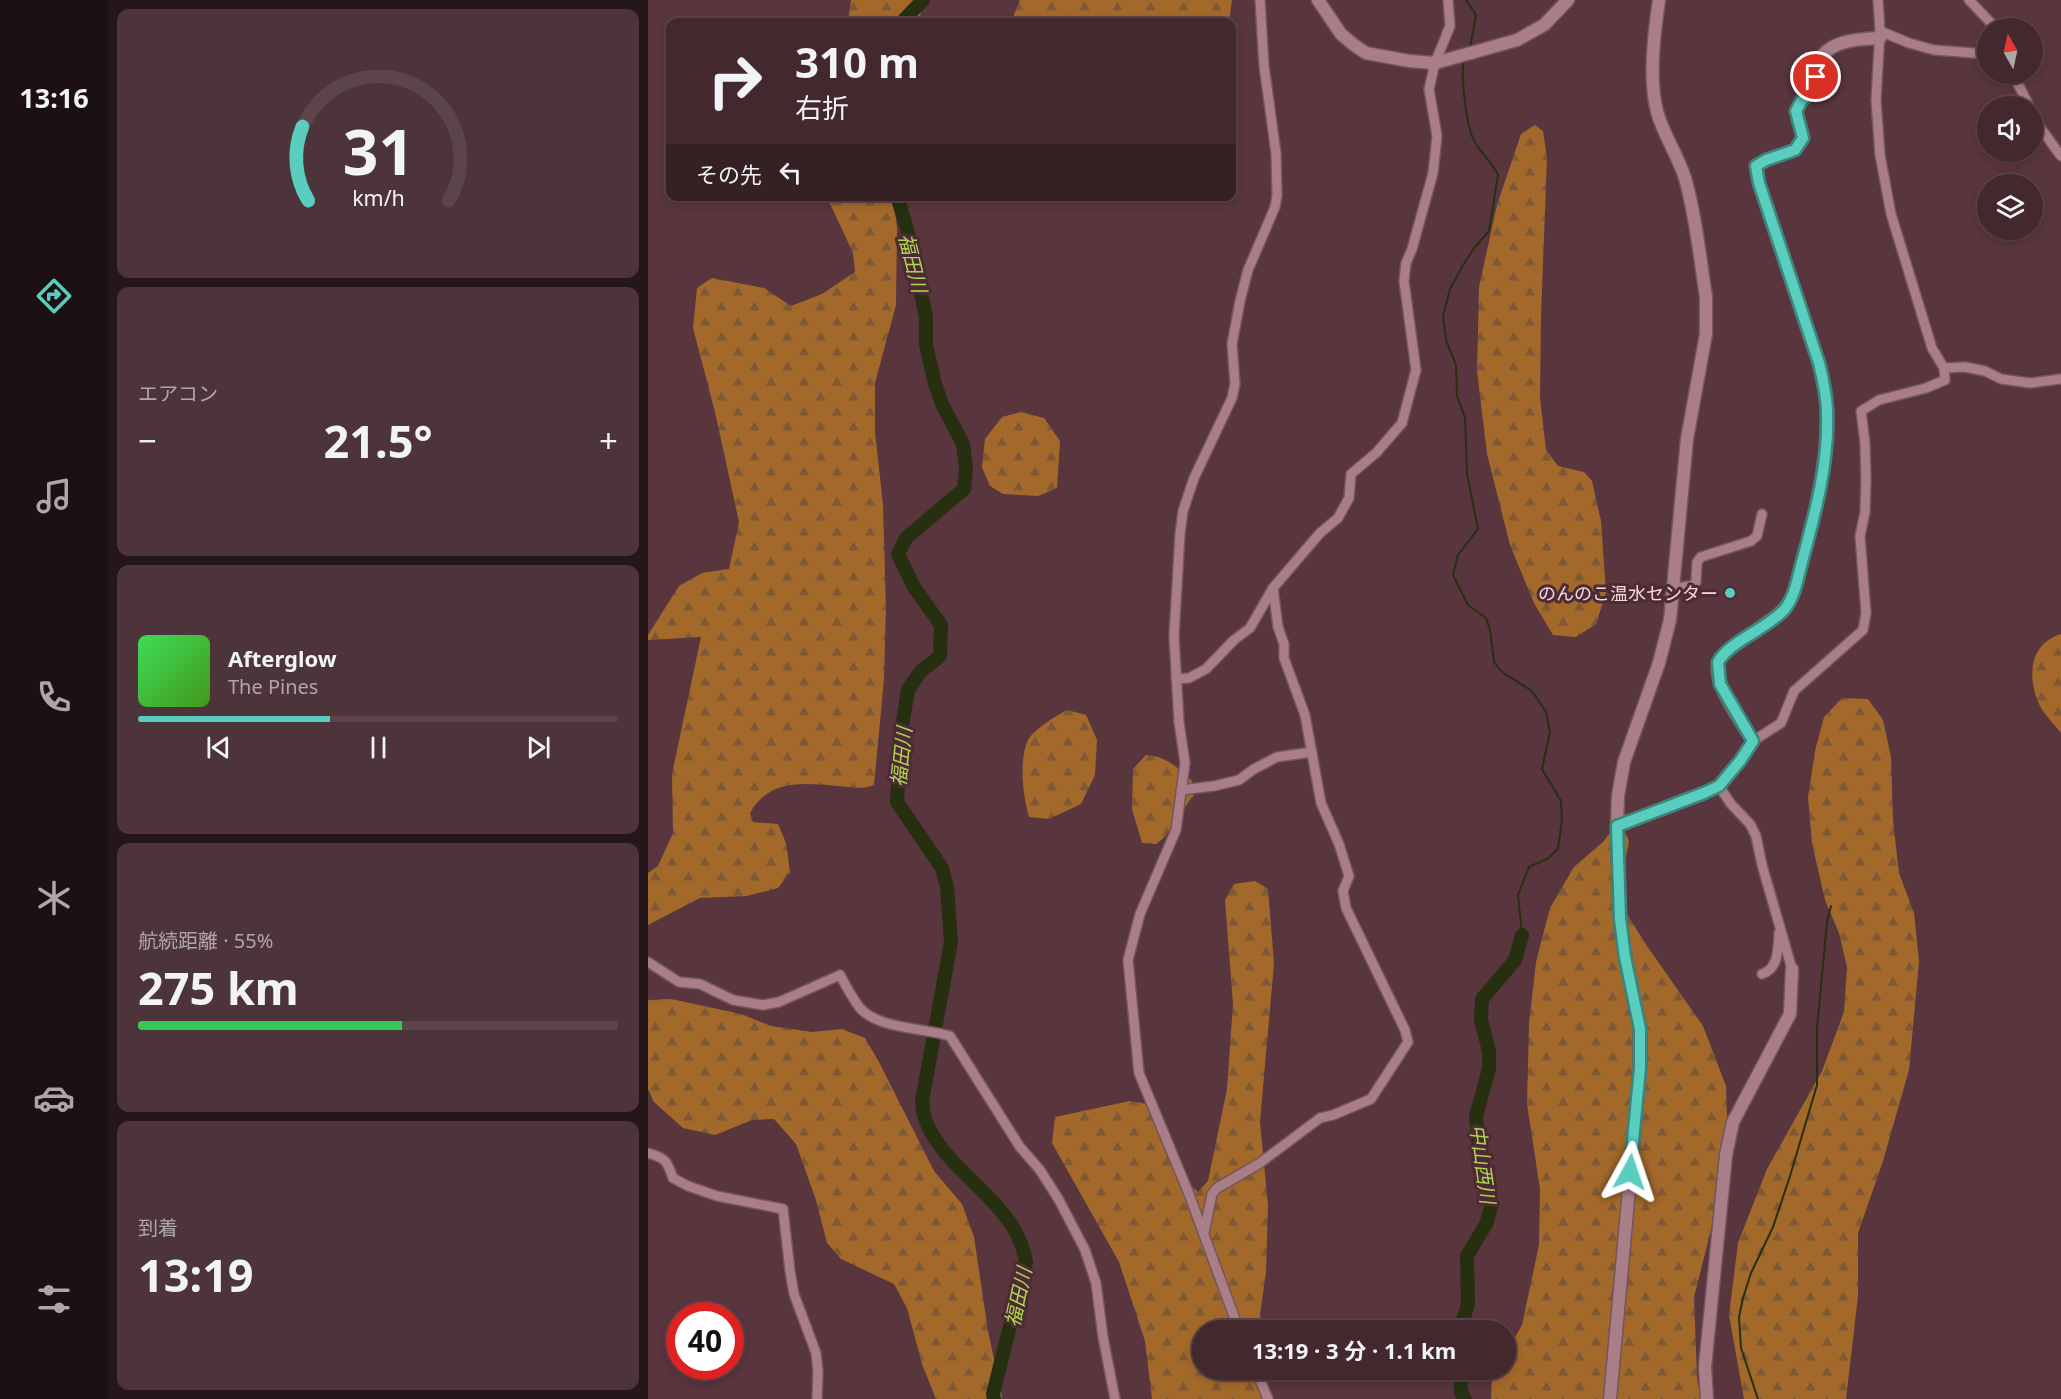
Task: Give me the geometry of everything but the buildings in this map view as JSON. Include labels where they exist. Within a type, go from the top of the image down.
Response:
[{"type":"street","points":[[1235,1320],[1163,1129],[1139,1073],[1128,960],[1140,914],[1176,831],[1185,763],[1179,722],[1174,636],[1183,511],[1194,478],[1232,398],[1234,384],[1232,344],[1240,301],[1248,270],[1275,207],[1277,196],[1276,153],[1264,66],[1260,0]]},
{"type":"street","points":[[1318,0],[1341,34],[1366,52],[1409,61],[1435,63],[1517,40],[1544,25],[1568,0]]},
{"type":"street","points":[[1176,679],[1189,678],[1206,669],[1234,640],[1250,628],[1273,588],[1320,533],[1338,518],[1349,498],[1351,474],[1376,453],[1402,423],[1416,370],[1404,281],[1406,263],[1412,249],[1432,173],[1437,136],[1429,89],[1435,63],[1450,26],[1448,0]]},
{"type":"street","points":[[1610,1399],[1640,1068],[1640,1029],[1625,957],[1620,919],[1618,796],[1624,762],[1664,645],[1673,589],[1687,439],[1706,334],[1707,314],[1686,180],[1662,125],[1654,97],[1659,0]]},
{"type":"street","points":[[1617,826],[1719,786],[1753,741],[1781,723],[1794,691],[1863,630],[1866,614],[1860,536],[1865,512],[1866,480],[1861,411],[1879,400],[1945,381],[1944,368],[1932,348],[1891,214],[1880,155],[1876,100],[1880,35],[1878,0]]},
{"type":"street","points":[[1969,0],[1986,18]]},
{"type":"street","points":[[1753,741],[1720,684],[1718,662],[1729,648],[1770,622],[1786,607],[1792,597],[1814,516],[1826,452],[1827,414],[1826,393],[1819,363],[1759,183],[1756,166],[1795,150],[1803,138],[1796,111],[1802,100],[1814,91],[1818,63],[1825,52],[1833,46],[1880,35],[1934,50],[1977,53]]},
{"type":"street","points":[[2043,131],[2061,156]]},
{"type":"street","points":[[1944,368],[1965,367],[1985,371],[2001,379],[2030,383],[2061,379]]},
{"type":"street","points":[[1673,589],[1694,585],[1697,562],[1701,557],[1751,541],[1757,536],[1762,514]]},
{"type":"street","points":[[1204,1236],[1212,1194],[1217,1188],[1260,1163],[1320,1118],[1371,1099],[1408,1042],[1405,1030],[1346,909],[1343,891],[1349,876],[1339,843],[1321,803],[1305,715],[1284,658],[1284,644],[1278,627],[1273,588]]},
{"type":"street","points":[[1181,790],[1239,780],[1254,769],[1278,757],[1312,752]]},
{"type":"street","points":[[1707,1399],[1705,1367],[1726,1155],[1733,1122],[1790,1014],[1792,969],[1756,836],[1750,824],[1731,804],[1719,786]]},
{"type":"street","points":[[1762,974],[1774,967],[1780,927]]},
{"type":"street","points":[[648,962],[679,982],[700,984],[733,1000],[763,1005],[779,1002],[840,975],[861,1009],[874,1017],[898,1026],[950,1036],[1020,1147],[1040,1170],[1059,1200],[1085,1250],[1096,1284],[1115,1399]]},
{"type":"street","points":[[648,1153],[668,1162],[673,1178],[688,1186],[727,1199],[783,1209],[794,1294],[816,1353],[817,1399]]},
{"type":"street","points":[[1260,1380],[1268,1399]]},
{"type":"green space","points":[[851,0],[923,0],[920,18],[849,18]]},
{"type":"green space","points":[[1020,0],[1232,0],[1230,18],[1013,18]]},
{"type":"green space","points":[[1535,125],[1543,131],[1547,158],[1540,397],[1546,450],[1558,466],[1584,472],[1592,481],[1601,521],[1606,593],[1596,624],[1576,637],[1553,635],[1534,603],[1510,545],[1487,454],[1477,371],[1479,287],[1497,205],[1521,134]]},
{"type":"green space","points":[[829,201],[894,201],[897,228],[896,305],[875,383],[875,432],[883,505],[886,609],[884,679],[874,785],[856,788],[800,784],[777,789],[767,794],[750,813],[753,822],[778,824],[786,843],[790,872],[778,888],[747,896],[700,898],[648,925],[648,873],[658,866],[673,833],[672,774],[701,637],[648,640],[648,635],[679,586],[702,573],[729,569],[739,522],[715,412],[693,328],[697,288],[712,278],[764,288],[791,306],[822,294],[855,272],[853,253]]},
{"type":"green space","points":[[1021,412],[1044,418],[1060,441],[1057,488],[1038,496],[1003,494],[990,486],[982,467],[985,439],[1002,417]]},
{"type":"green space","points":[[2061,634],[2061,733],[2040,706],[2032,674],[2036,654],[2050,639]]},
{"type":"green space","points":[[1842,698],[1868,699],[1883,720],[1891,757],[1893,820],[1899,873],[1914,913],[1919,961],[1909,1070],[1883,1161],[1858,1233],[1858,1296],[1846,1399],[1744,1399],[1729,1315],[1738,1243],[1767,1169],[1822,1071],[1844,1012],[1847,967],[1839,933],[1825,900],[1812,843],[1808,797],[1815,751],[1824,717]]},
{"type":"green space","points":[[1067,710],[1086,715],[1097,740],[1095,775],[1081,804],[1049,819],[1029,817],[1023,780],[1023,759],[1027,742],[1039,728]]},
{"type":"green space","points":[[1146,755],[1166,760],[1182,772],[1192,781],[1194,795],[1168,834],[1156,844],[1142,843],[1132,809],[1133,769]]},
{"type":"green space","points":[[1613,829],[1625,832],[1629,841],[1625,862],[1625,911],[1703,1026],[1726,1086],[1728,1149],[1694,1297],[1697,1379],[1701,1399],[1491,1399],[1492,1380],[1516,1380],[1516,1336],[1522,1325],[1539,1245],[1540,1189],[1527,1104],[1529,1024],[1536,962],[1550,908],[1574,867],[1603,842]]},
{"type":"green space","points":[[1255,881],[1268,889],[1274,963],[1260,1122],[1268,1205],[1266,1273],[1261,1320],[1192,1320],[1192,1380],[1266,1380],[1274,1399],[1152,1399],[1145,1341],[1119,1262],[1052,1143],[1055,1117],[1130,1101],[1152,1105],[1184,1180],[1198,1192],[1208,1181],[1227,1089],[1233,1004],[1225,900],[1234,884]]},
{"type":"green space","points":[[671,999],[741,1014],[771,1026],[812,1032],[842,1029],[865,1038],[934,1171],[962,1204],[974,1237],[1001,1399],[936,1399],[922,1364],[907,1308],[894,1284],[841,1259],[827,1243],[816,1200],[796,1144],[774,1119],[752,1120],[715,1135],[683,1128],[654,1102],[648,1089],[648,1000]]},
{"type":"waterway","name":"福田川","points":[[906,18],[923,0]]},
{"type":"waterway","points":[[1466,0],[1476,15],[1470,48]]},
{"type":"waterway","points":[[1464,62],[1463,87],[1470,130],[1477,146],[1498,175],[1489,231],[1474,248],[1450,289],[1443,316],[1446,340],[1456,365],[1457,396],[1465,418],[1467,474],[1478,529],[1458,555],[1453,575],[1468,605],[1486,618],[1494,662],[1502,672],[1532,691],[1546,712],[1550,732],[1542,769],[1561,801],[1562,820],[1558,849],[1547,859],[1529,867],[1518,895],[1522,935]]},
{"type":"waterway","name":"福田川","points":[[899,201],[907,229],[926,317],[926,345],[935,384],[942,404],[963,444],[966,468],[964,489],[906,538],[898,554],[914,587],[941,625],[940,656],[920,672],[908,690],[901,733],[897,802],[942,868],[947,887],[951,942],[922,1101],[924,1117],[935,1139],[948,1156],[996,1205],[1009,1222],[1020,1241],[1026,1262],[993,1394],[994,1399]]},
{"type":"waterway","points":[[1758,1399],[1741,1348],[1739,1317],[1751,1273],[1773,1227],[1817,1085],[1817,1029],[1827,921],[1831,906]]},
{"type":"waterway","name":"中山西川","points":[[1463,1320],[1468,1304],[1467,1256],[1486,1224],[1492,1204],[1481,1174],[1476,1116],[1489,1069],[1489,1051],[1481,1020],[1482,999],[1515,960],[1522,935]]},
{"type":"waterway","name":"中山西川","points":[[1460,1380],[1461,1392],[1465,1399]]},
{"type":"place","name":"のんのこ温水センター","points":[[1730,593]]},
{"type":"route","points":[[1630,1172],[1640,1068],[1640,1029],[1625,957],[1620,919],[1617,826],[1719,786],[1753,741],[1720,684],[1718,662],[1729,648],[1770,622],[1786,607],[1792,597],[1812,527],[1826,452],[1826,393],[1819,363],[1759,183],[1756,166],[1795,150],[1803,138],[1796,111],[1802,100],[1814,91],[1816,77]]}]
